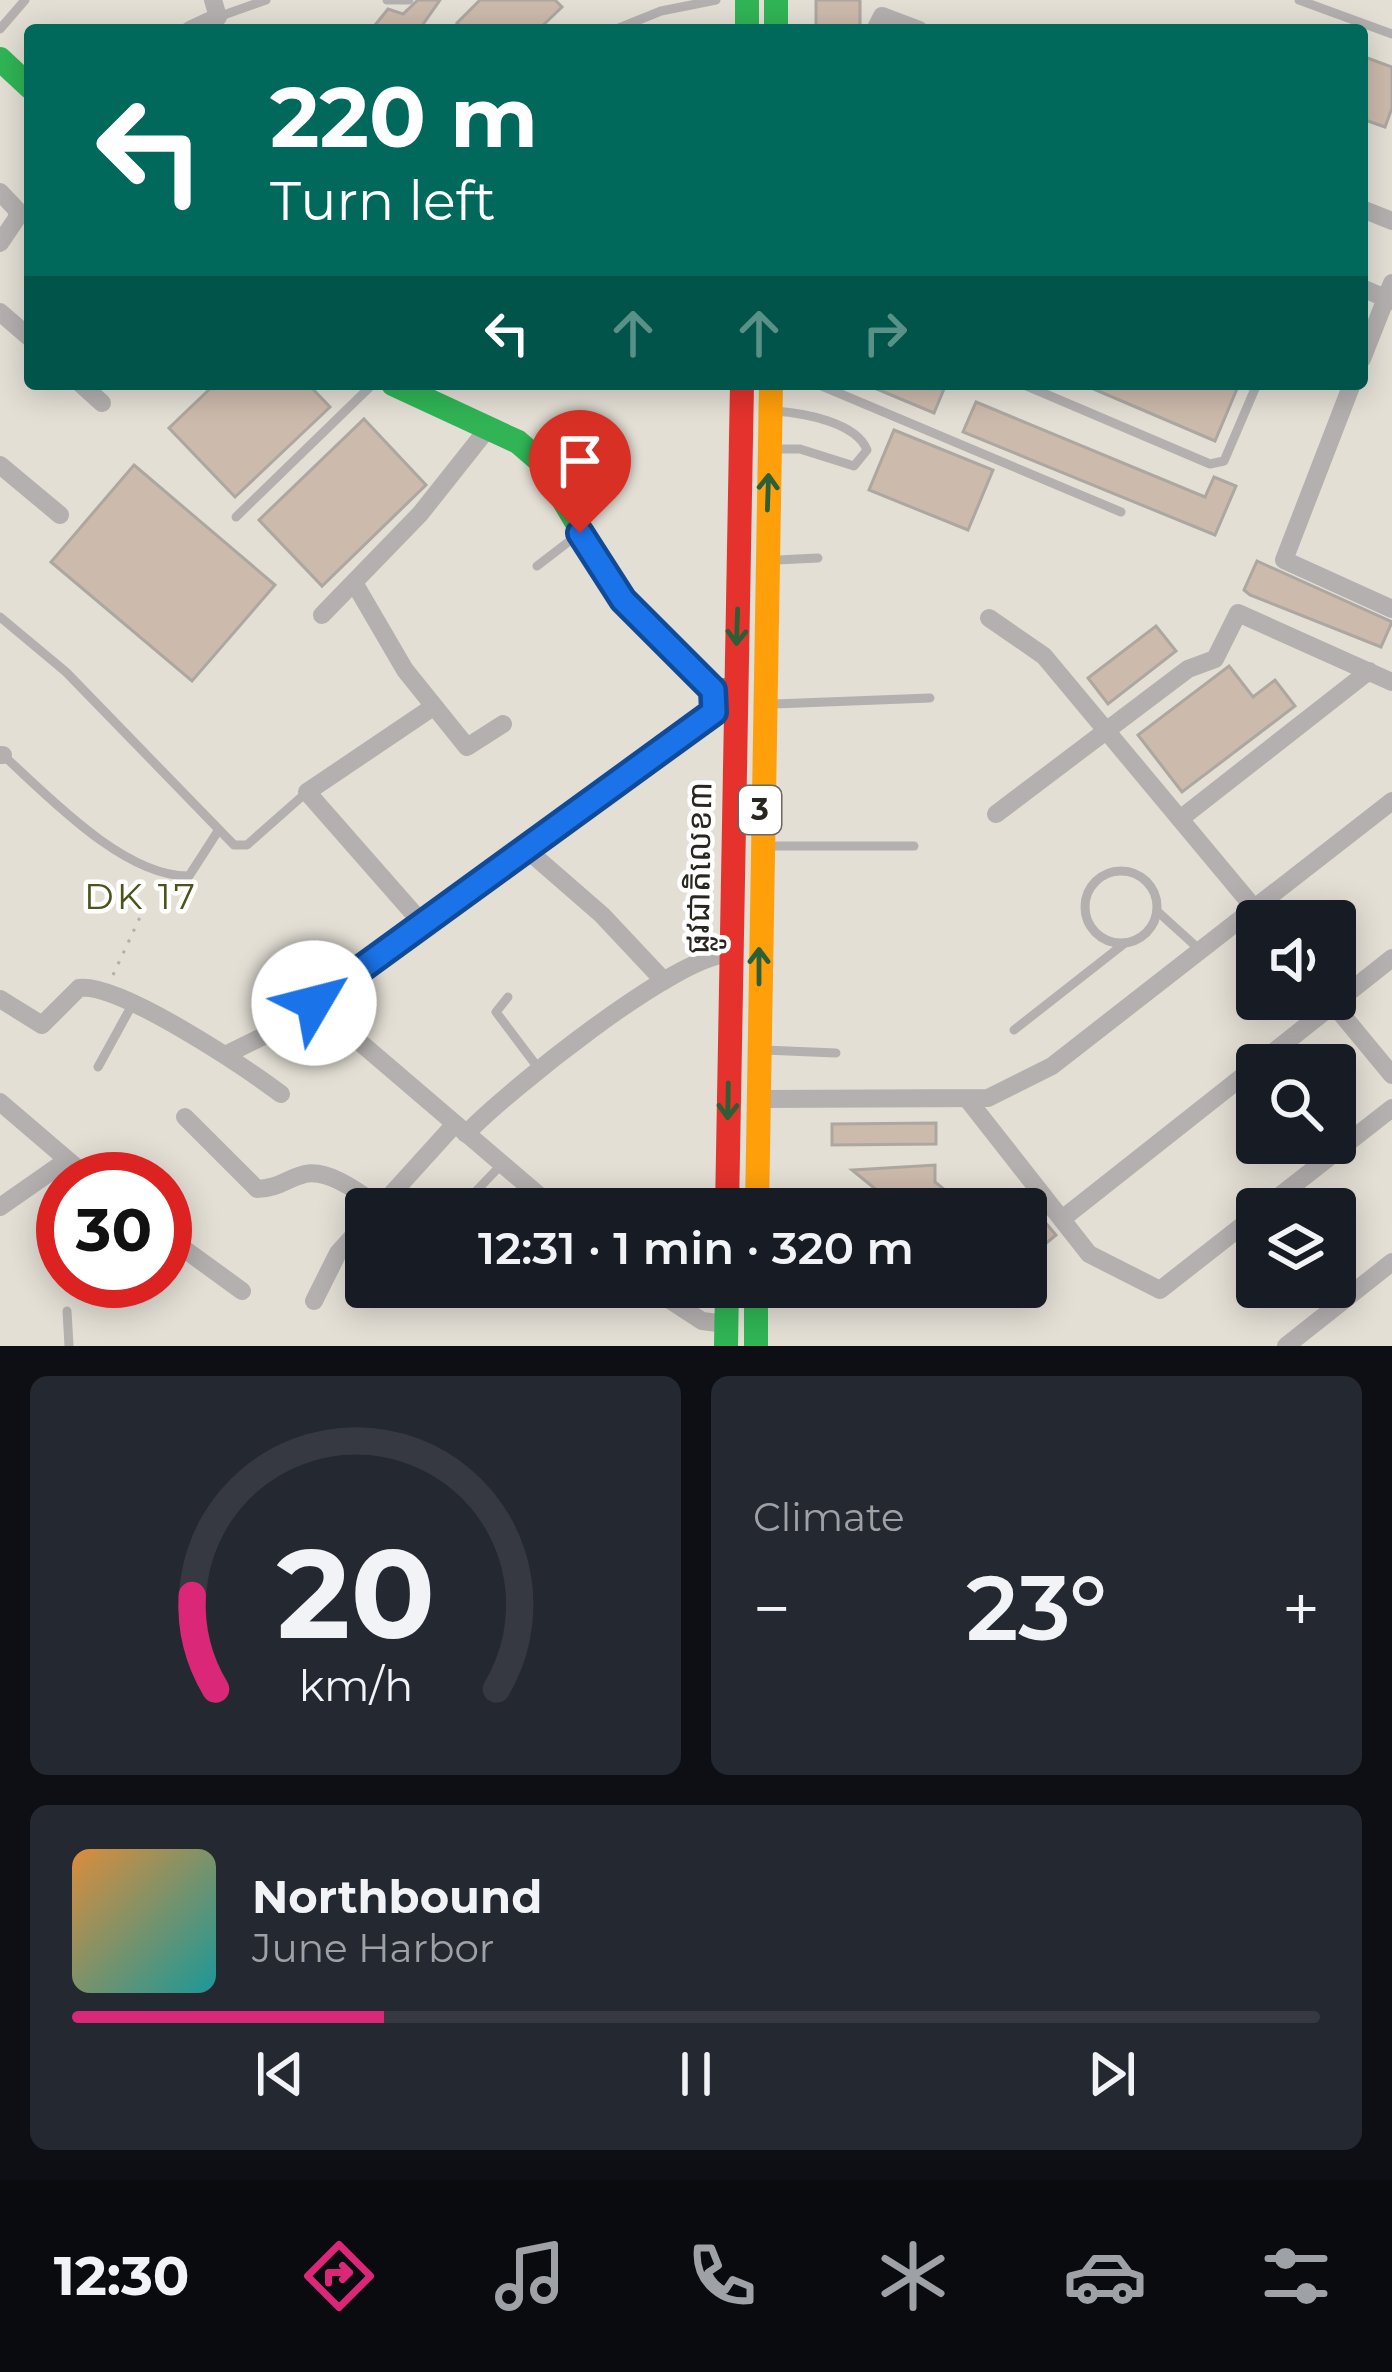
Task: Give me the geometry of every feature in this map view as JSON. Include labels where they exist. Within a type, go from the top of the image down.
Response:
[{"type":"main road","points":[[0,59],[24,81]]},
{"type":"main road","points":[[407,390],[488,427],[540,461],[623,600],[724,701]]},
{"type":"main road","name":"ផ្លូវជាតិលេខ៣","points":[[727,1188],[730,954],[724,701],[742,390]]},
{"type":"main road","name":"ផ្លូវជាតិលេខ៣","points":[[757,1188],[761,705],[771,390]]},
{"type":"main road","points":[[756,1308],[756,1346]]},
{"type":"street","points":[[878,24],[882,16],[903,24]]},
{"type":"street","points":[[0,192],[17,210],[17,218],[0,243]]},
{"type":"street","points":[[1368,345],[1390,294]]},
{"type":"street","points":[[0,312],[24,333]]},
{"type":"street","points":[[87,390],[102,404]]},
{"type":"street","points":[[1350,390],[1284,560],[1392,608]]},
{"type":"street","points":[[322,615],[356,586],[488,427]]},
{"type":"street","points":[[0,464],[60,515]]},
{"type":"street","points":[[356,586],[405,670],[467,747],[503,724]]},
{"type":"street","points":[[996,814],[1187,669],[1215,659],[1238,613],[1392,682]]},
{"type":"street","points":[[989,618],[1044,656],[1247,900]]},
{"type":"street","points":[[1180,819],[1369,671]]},
{"type":"street","points":[[226,1054],[272,1033],[724,701]]},
{"type":"street","points":[[422,923],[307,792],[433,707]]},
{"type":"street","points":[[1275,900],[1392,801]]},
{"type":"street","points":[[525,848],[602,915],[664,981]]},
{"type":"street","points":[[758,1099],[968,1100],[1009,1092],[1236,928]]},
{"type":"street","points":[[400,1188],[460,1129],[664,981],[710,954],[730,954]]},
{"type":"street","points":[[1356,984],[1392,958]]},
{"type":"street","points":[[0,999],[42,1024],[79,988],[105,992],[226,1054],[281,1094]]},
{"type":"street","points":[[314,1003],[530,1188]]},
{"type":"street","points":[[1282,1044],[1311,1020]]},
{"type":"street","points":[[1347,1020],[1392,1075]]},
{"type":"street","points":[[1062,1219],[1236,1082]]},
{"type":"street","points":[[968,1100],[1089,1254],[1160,1290],[1236,1231]]},
{"type":"street","points":[[0,1102],[56,1152]]},
{"type":"street","points":[[1290,1188],[1392,1108]]},
{"type":"street","points":[[185,1117],[257,1189],[274,1189],[303,1174],[322,1175],[345,1191]]},
{"type":"street","points":[[0,1207],[36,1182]]},
{"type":"street","points":[[314,1300],[345,1245]]},
{"type":"street","points":[[192,1255],[242,1291]]},
{"type":"street","points":[[1286,1346],[1392,1262]]},
{"type":"street","points":[[682,1308],[726,1335]]},
{"type":"lane","points":[[0,28],[25,0]]},
{"type":"lane","points":[[217,16],[266,0]]},
{"type":"lane","points":[[387,0],[409,0]]},
{"type":"lane","points":[[629,24],[661,11],[716,0]]},
{"type":"lane","points":[[1299,0],[1365,24]]},
{"type":"lane","points":[[236,517],[367,390]]},
{"type":"lane","points":[[831,390],[1121,512]]},
{"type":"lane","points":[[1036,390],[1210,464],[1224,461],[1254,390]]},
{"type":"lane","points":[[769,450],[800,449],[854,466],[867,450],[864,441],[836,426],[802,412],[770,410]]},
{"type":"lane","points":[[537,566],[580,533]]},
{"type":"lane","points":[[766,560],[818,559]]},
{"type":"lane","points":[[0,617],[66,672],[218,831],[241,848],[307,792]]},
{"type":"lane","points":[[761,705],[930,698]]},
{"type":"lane","points":[[1,755],[95,836],[164,872],[189,876],[218,831]]},
{"type":"lane","points":[[760,845],[914,846]]},
{"type":"lane","points":[[1126,944],[1096,933],[1087,920],[1085,904],[1101,877],[1133,873],[1147,881],[1157,911],[1200,950]]},
{"type":"lane","points":[[1014,1030],[1152,926],[1157,911]]},
{"type":"lane","points":[[508,997],[496,1012],[540,1070]]},
{"type":"lane","points":[[98,1067],[132,1005]]},
{"type":"lane","points":[[759,1050],[836,1053]]},
{"type":"lane","points":[[479,1188],[501,1164]]},
{"type":"lane","points":[[67,1311],[69,1346]]},
{"type":"path","points":[[105,992],[148,900]]},
{"type":"building","points":[[418,0],[440,0],[423,24],[376,24],[388,9],[403,14]]},
{"type":"building","points":[[480,0],[555,0],[562,7],[544,24],[457,23]]},
{"type":"building","points":[[816,0],[860,0],[860,24],[816,24]]},
{"type":"building","points":[[1368,58],[1392,67],[1392,108],[1385,127],[1368,121]]},
{"type":"building","points":[[209,390],[314,390],[330,407],[235,497],[169,428]]},
{"type":"building","points":[[879,390],[944,390],[934,413]]},
{"type":"building","points":[[1096,390],[1236,390],[1215,441]]},
{"type":"building","points":[[976,402],[1205,497],[1214,477],[1236,486],[1215,535],[963,432]]},
{"type":"building","points":[[364,419],[426,485],[322,586],[259,520]]},
{"type":"building","points":[[894,430],[993,470],[968,530],[869,490]]},
{"type":"building","points":[[134,465],[275,585],[192,681],[51,562]]},
{"type":"building","points":[[1257,561],[1392,622],[1381,647],[1250,595],[1244,590]]},
{"type":"building","points":[[1156,626],[1176,651],[1108,704],[1088,678]]},
{"type":"building","points":[[1229,666],[1253,697],[1275,680],[1295,706],[1182,792],[1138,735]]},
{"type":"building","points":[[936,1123],[936,1144],[832,1145],[832,1124]]},
{"type":"building","points":[[935,1165],[935,1182],[942,1188],[874,1188],[852,1170]]},
{"type":"traffic: fast","points":[[747,0],[747,24]]},
{"type":"traffic: fast","points":[[776,0],[776,24]]},
{"type":"traffic: fast","points":[[0,59],[24,81]]},
{"type":"traffic: fast","points":[[406,390],[518,442],[540,461],[623,600],[713,690],[735,690]]},
{"type":"traffic: fast","points":[[726,1346],[727,1308]]},
{"type":"traffic: fast","points":[[756,1308],[756,1346]]},
{"type":"traffic: slow","points":[[757,1188],[771,390]]},
{"type":"traffic: jam","points":[[727,1188],[742,390]]},
{"type":"district","name":"DK 17","points":[[141,896]]},
{"type":"route","points":[[314,1003],[714,712],[713,690],[623,600],[580,533]]}]
